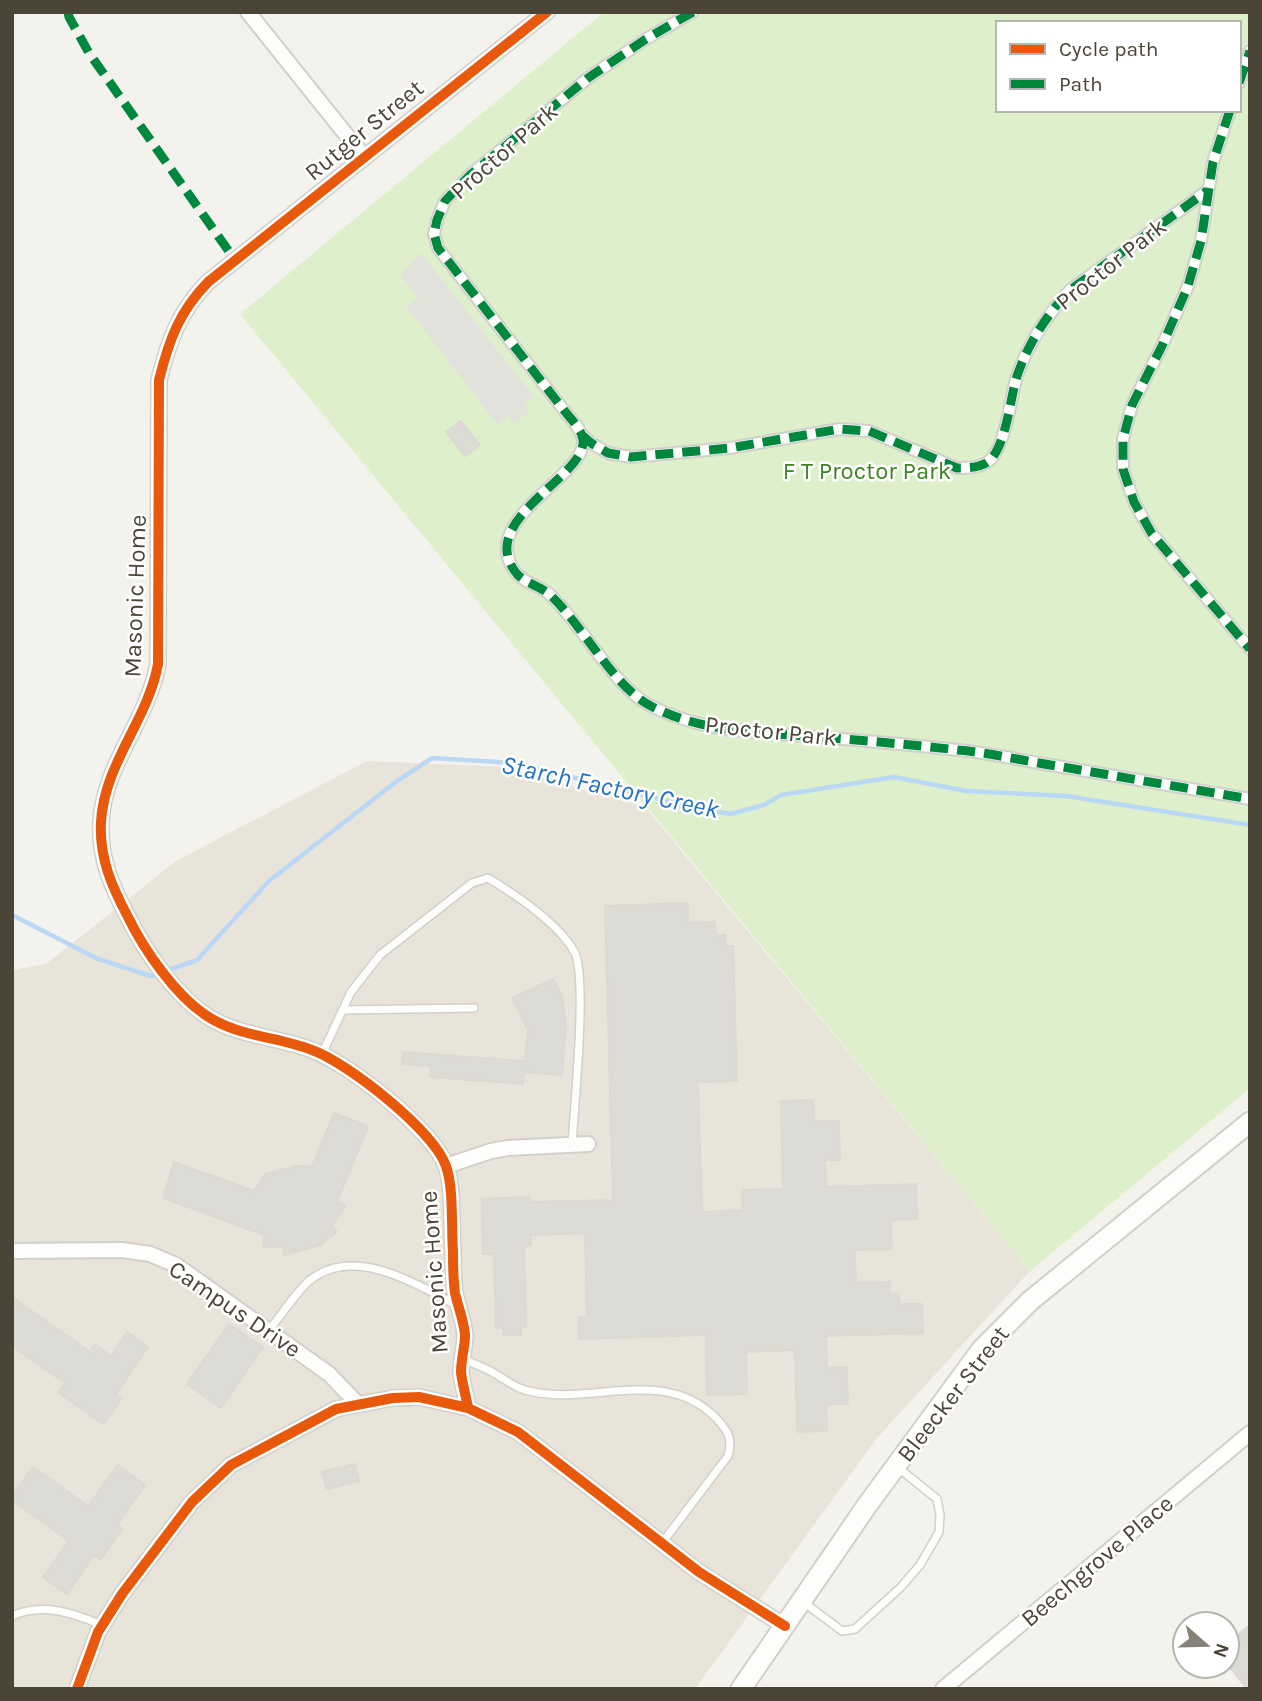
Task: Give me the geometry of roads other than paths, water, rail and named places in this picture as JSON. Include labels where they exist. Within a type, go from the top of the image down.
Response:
[{"type":"street","points":[[248,12],[364,157]]},
{"type":"street","name":"Rutger Street","points":[[208,282],[547,12]]},
{"type":"street","name":"Proctor Park","points":[[693,12],[646,39],[588,78],[469,176],[445,201],[436,220],[434,233],[438,248],[581,434],[608,453],[631,457],[730,448],[840,429],[869,431],[957,468],[983,465],[992,458],[1000,441],[1017,375],[1036,332],[1052,310],[1070,290],[1207,191]]},
{"type":"street","points":[[1241,77],[1250,51]]},
{"type":"street","name":"Proctor Park","points":[[1229,112],[1213,162],[1201,241],[1188,286],[1132,405],[1123,439],[1124,469],[1134,502],[1152,534],[1250,649]]},
{"type":"street","name":"Masonic Home","points":[[208,282],[190,300],[182,313],[167,350],[159,380],[158,664],[154,687],[141,719],[116,763],[104,799],[101,847],[109,880],[133,928],[190,1004],[230,1027],[322,1054],[388,1099],[430,1142],[446,1166],[455,1293],[465,1335],[461,1373],[468,1408]]},
{"type":"street","name":"Proctor Park","points":[[581,434],[581,453],[575,462],[543,491],[514,527],[509,538],[508,558],[518,575],[548,593],[630,691],[647,705],[673,717],[717,729],[961,750],[1250,799]]},
{"type":"street","name":"Bleecker Street","points":[[741,1689],[896,1466],[982,1349],[1030,1301],[1250,1122]]},
{"type":"street","name":"Masonic Home","points":[[446,1166],[491,1151],[588,1144]]},
{"type":"street","name":"Campus Drive","points":[[12,1251],[122,1250],[150,1254],[176,1265],[329,1374],[358,1404]]},
{"type":"street","points":[[77,1689],[102,1625],[122,1594],[192,1502],[231,1465],[336,1409],[393,1398],[419,1397],[468,1408],[518,1433],[699,1572],[785,1626]]},
{"type":"street","name":"Beechgrove Place","points":[[943,1689],[1250,1433]]},
{"type":"lane","points":[[322,1054],[351,992],[380,955],[472,883],[488,878],[511,892],[562,934],[576,953],[581,998],[572,1145]]},
{"type":"lane","points":[[343,1010],[474,1008]]},
{"type":"lane","points":[[268,1331],[310,1280],[330,1269],[359,1266],[374,1268],[458,1306]]},
{"type":"lane","points":[[463,1359],[524,1390],[557,1395],[653,1390],[681,1395],[704,1406],[728,1431],[732,1444],[728,1456],[662,1543]]},
{"type":"lane","points":[[802,1601],[842,1631],[855,1629],[901,1587],[920,1565],[939,1532],[937,1499],[896,1466]]},
{"type":"lane","points":[[12,1616],[25,1609],[57,1609],[102,1625]]},
{"type":"waterway","name":"Starch Factory Creek","points":[[12,915],[98,959],[151,976],[197,960],[269,881],[397,781],[432,758],[516,763],[683,805],[730,814],[764,805],[781,795],[894,777],[966,791],[1066,796],[1250,825]]},
{"type":"park label","name":"F T Proctor Park","points":[[867,471]]}]
